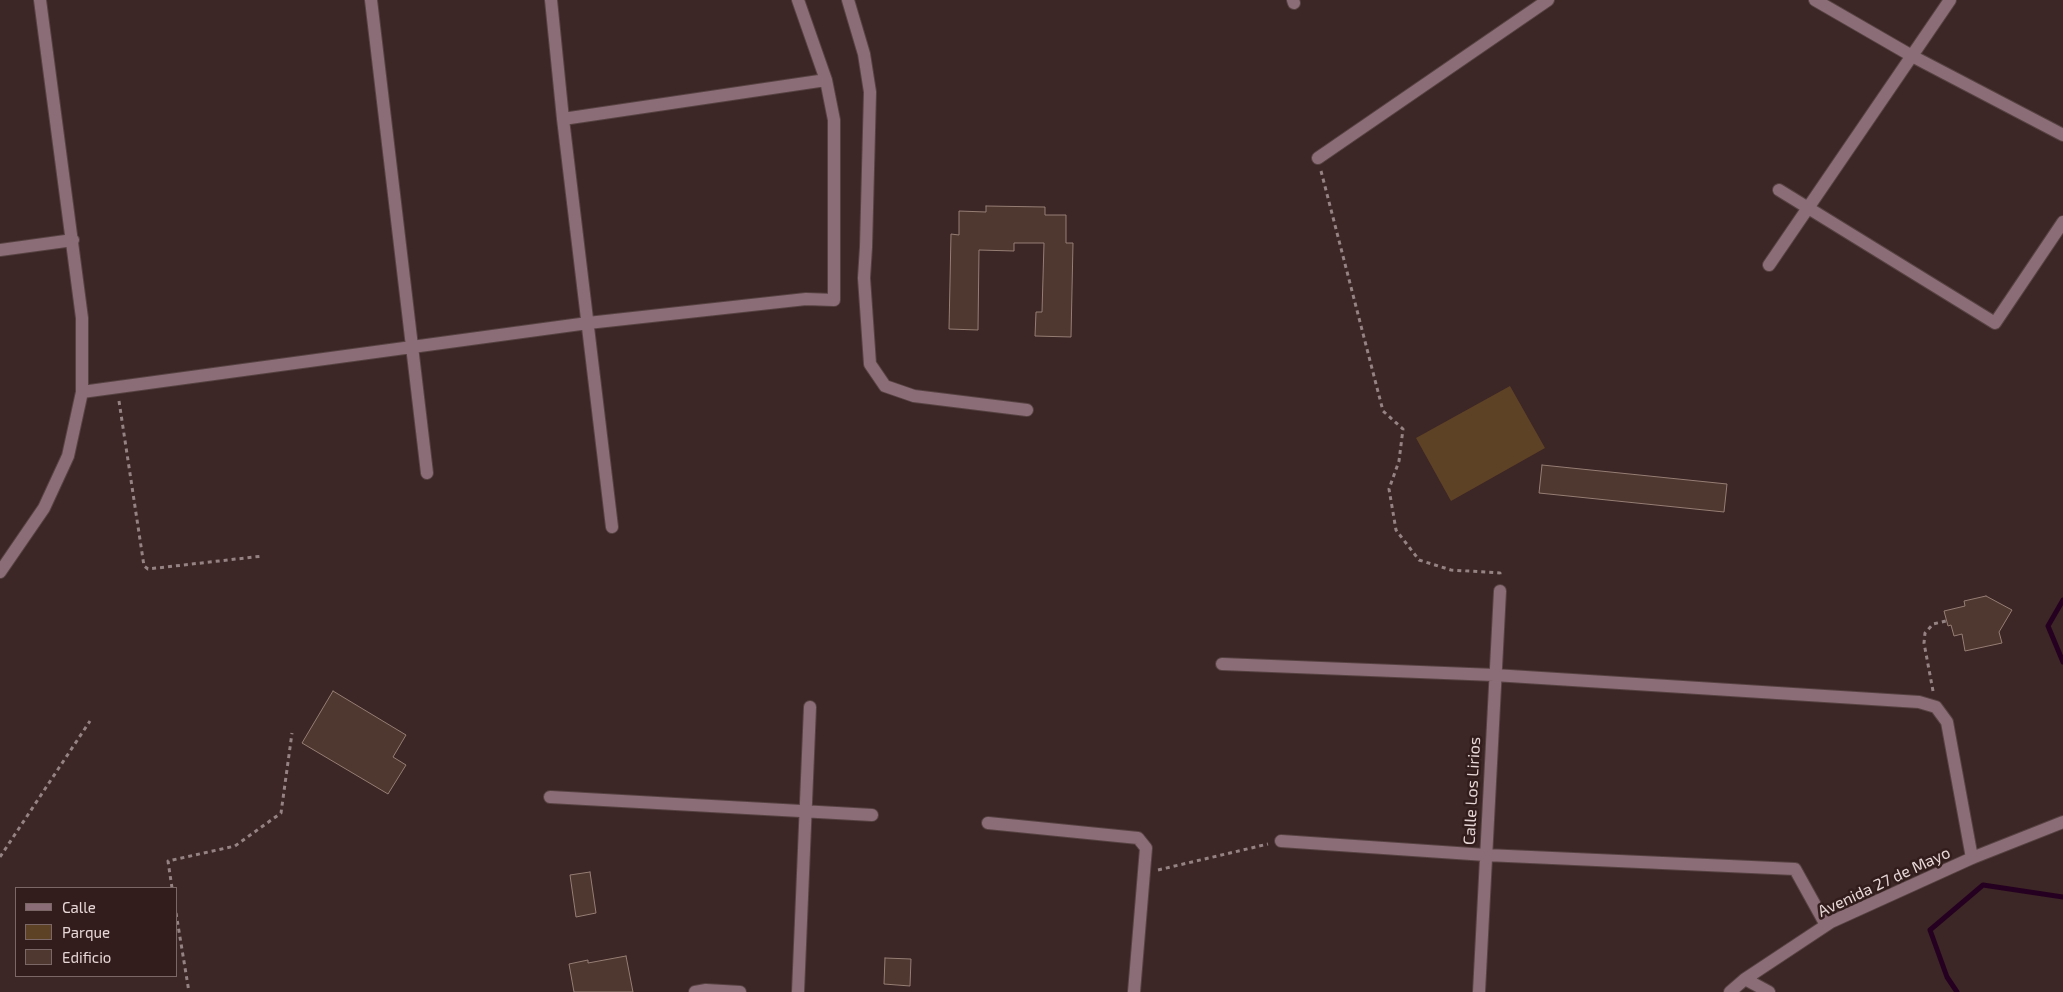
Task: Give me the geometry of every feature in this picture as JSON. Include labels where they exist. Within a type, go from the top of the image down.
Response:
[{"type":"street","points":[[0,572],[44,508],[68,456],[82,392],[82,318],[40,0]]},
{"type":"street","points":[[372,0],[427,473]]},
{"type":"street","points":[[551,0],[612,527]]},
{"type":"street","points":[[82,392],[588,323],[806,299],[834,300],[834,120],[826,80],[798,0]]},
{"type":"street","points":[[848,0],[864,54],[870,92],[864,278],[870,364],[885,386],[914,396],[1027,410]]},
{"type":"street","points":[[1318,158],[1548,0]]},
{"type":"street","points":[[1815,0],[1912,56],[2063,135]]},
{"type":"street","points":[[1769,265],[1950,0]]},
{"type":"street","points":[[564,119],[826,80]]},
{"type":"street","points":[[1778,190],[1995,323],[2063,222]]},
{"type":"street","points":[[0,250],[73,240]]},
{"type":"street","name":"Calle Los Lirios","points":[[1479,992],[1494,675],[1500,591]]},
{"type":"street","points":[[1222,664],[1494,675],[1920,702],[1936,706],[1947,722],[1972,858]]},
{"type":"street","points":[[798,992],[810,707]]},
{"type":"street","points":[[550,798],[872,816]]},
{"type":"street","name":"Avenida 27 de Mayo","points":[[1730,992],[1745,979],[1826,925],[1972,858],[2063,822]]},
{"type":"street","points":[[988,823],[1138,838],[1146,848],[1134,992]]},
{"type":"street","points":[[1281,840],[1486,855],[1796,869],[1826,925]]},
{"type":"street","points":[[1745,979],[1769,992]]},
{"type":"street","points":[[695,992],[706,990],[740,992]]},
{"type":"path","points":[[1318,158],[1383,411],[1403,429],[1399,461],[1389,489],[1396,530],[1419,560],[1450,570],[1500,573],[1500,591]]},
{"type":"path","points":[[117,388],[144,566],[148,569],[263,556]]},
{"type":"path","points":[[1936,706],[1924,643],[1925,633],[1933,624],[1946,621]]},
{"type":"path","points":[[0,857],[90,721]]},
{"type":"path","points":[[172,887],[168,861],[235,846],[281,813],[292,733]]},
{"type":"path","points":[[1144,873],[1281,840]]},
{"type":"path","points":[[178,925],[189,992]]},
{"type":"green space","points":[[1510,386],[1545,448],[1451,501],[1416,438]]},
{"type":"building","points":[[986,206],[1045,207],[1045,215],[1066,215],[1066,243],[1073,243],[1071,337],[1035,336],[1036,312],[1042,312],[1044,243],[1014,243],[1014,251],[979,250],[978,330],[949,329],[951,234],[959,235],[959,211],[986,212]]},
{"type":"building","points":[[1542,465],[1727,484],[1724,512],[1539,493]]},
{"type":"building","points":[[1986,596],[2012,610],[1999,632],[2002,643],[1965,651],[1962,634],[1954,636],[1951,625],[1948,626],[1944,611],[1965,606],[1964,601]]},
{"type":"building","points":[[333,691],[406,735],[393,757],[406,765],[388,794],[302,743]]},
{"type":"building","points":[[590,872],[596,913],[576,917],[570,875]]},
{"type":"building","points":[[626,956],[633,992],[574,992],[569,964],[588,960],[588,963]]},
{"type":"building","points":[[885,958],[911,959],[910,986],[884,984]]},
{"type":"waterway","points":[[2063,600],[2048,626],[2063,662]]},
{"type":"waterway","points":[[1957,992],[1947,977],[1930,930],[1983,885],[2063,897]]}]
